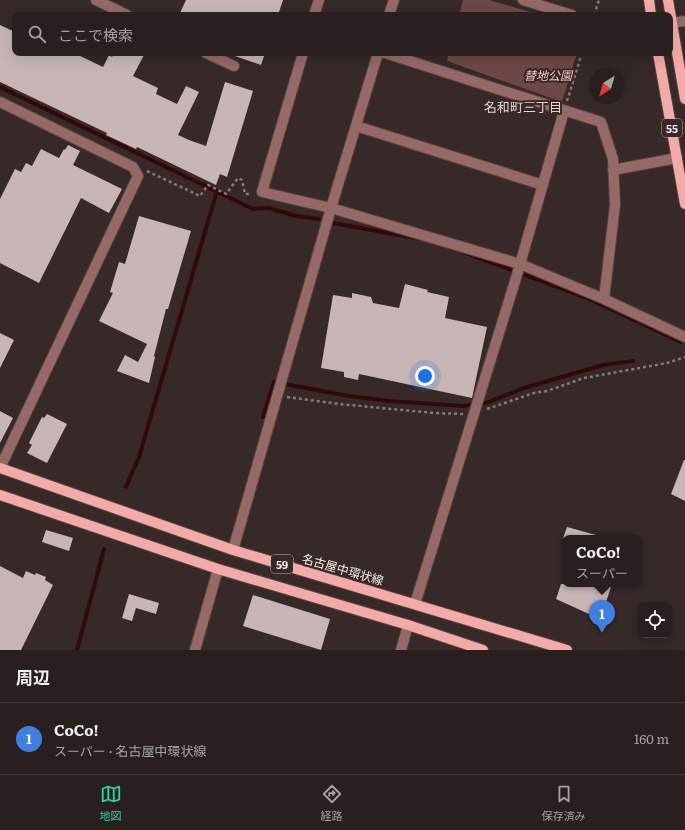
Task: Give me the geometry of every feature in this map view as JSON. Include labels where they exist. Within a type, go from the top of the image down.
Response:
[{"type":"main road","points":[[649,0],[651,12]]},
{"type":"main road","points":[[668,0],[670,12]]},
{"type":"main road","points":[[673,34],[685,99]]},
{"type":"main road","name":"55","points":[[659,56],[685,204]]},
{"type":"main road","name":"名古屋中環状線","points":[[0,468],[233,550],[567,650]]},
{"type":"main road","name":"59","points":[[0,495],[218,569],[408,625],[483,650]]},
{"type":"street","points":[[96,0],[121,12]]},
{"type":"street","points":[[315,12],[319,0]]},
{"type":"street","points":[[390,12],[394,0]]},
{"type":"street","points":[[523,0],[545,3],[565,12]]},
{"type":"street","points":[[673,23],[685,21]]},
{"type":"street","points":[[212,56],[234,66]]},
{"type":"street","points":[[302,56],[262,192],[331,208],[520,264],[604,299],[685,337]]},
{"type":"street","points":[[233,550],[331,208],[377,56]]},
{"type":"street","points":[[394,56],[601,122],[613,159],[615,205],[604,299]]},
{"type":"street","points":[[0,102],[133,167],[138,176],[0,468]]},
{"type":"street","points":[[416,604],[516,278],[564,111]]},
{"type":"street","points":[[356,126],[543,185]]},
{"type":"street","points":[[614,170],[677,158]]},
{"type":"street","points":[[195,650],[218,569]]},
{"type":"street","points":[[401,650],[408,625]]},
{"type":"path","points":[[595,12],[599,0]]},
{"type":"path","points":[[564,111],[581,56]]},
{"type":"path","points":[[133,167],[143,169],[200,196],[208,185],[226,194],[238,178],[242,180],[244,194],[262,192]]},
{"type":"path","points":[[277,395],[288,398],[339,404],[434,413],[474,414],[534,393],[546,391],[584,378],[667,363],[685,357]]},
{"type":"green space","points":[[463,0],[489,0],[531,12],[460,12]]},
{"type":"green space","name":"替地公園","points":[[448,56],[576,56],[562,102],[447,61]]},
{"type":"building","points":[[186,0],[283,0],[279,12],[180,12]]},
{"type":"building","points":[[0,25],[12,31],[12,56],[80,56],[103,67],[108,56],[143,56],[133,76],[158,88],[156,94],[177,104],[186,86],[199,92],[178,135],[206,146],[225,82],[253,91],[227,177],[220,174],[216,185],[137,147],[136,149],[106,135],[107,133],[0,82]]},
{"type":"building","points":[[235,56],[264,56],[261,65]]},
{"type":"building","points":[[68,145],[80,151],[73,165],[122,189],[109,213],[81,198],[39,283],[0,263],[0,199],[15,169],[21,172],[26,163],[32,166],[41,149],[59,158]]},
{"type":"building","points":[[139,216],[191,231],[168,309],[166,309],[149,383],[117,371],[125,355],[138,362],[147,344],[99,321],[113,293],[110,292],[119,262],[125,264]]},
{"type":"building","points":[[405,284],[428,290],[427,292],[449,297],[445,318],[487,327],[472,398],[359,374],[358,380],[344,377],[344,372],[321,368],[333,295],[352,298],[352,293],[371,297],[373,303],[399,308]]},
{"type":"building","points":[[0,333],[14,340],[0,368]]},
{"type":"building","points":[[0,411],[13,418],[0,443]]},
{"type":"building","points":[[47,414],[67,424],[47,463],[27,453],[32,445],[29,443],[42,417],[44,418]]},
{"type":"building","points":[[685,460],[685,501],[671,494]]},
{"type":"building","points":[[567,527],[596,535],[564,535]]},
{"type":"building","points":[[46,530],[73,538],[69,551],[42,542]]},
{"type":"building","points":[[0,566],[23,578],[26,571],[35,575],[36,573],[46,577],[45,580],[53,585],[21,650],[0,650]]},
{"type":"building","points":[[561,584],[562,587],[611,587],[605,605],[600,603],[591,609],[589,614],[556,599]]},
{"type":"building","points":[[129,594],[159,603],[156,614],[136,608],[132,621],[122,618]]},
{"type":"building","points":[[253,595],[330,619],[321,650],[243,626]]},
{"type":"waterway","points":[[0,87],[253,209],[269,208],[296,216],[319,219]]},
{"type":"waterway","points":[[126,487],[139,457],[217,191]]},
{"type":"waterway","points":[[333,223],[421,239]]},
{"type":"waterway","points":[[463,252],[585,297],[681,342]]},
{"type":"waterway","points":[[263,417],[274,382],[349,396],[389,401],[463,406],[486,403],[524,388],[603,365],[633,361]]},
{"type":"waterway","points":[[77,650],[104,549]]},
{"type":"place","name":"CoCo!","points":[[602,633]]},
{"type":"district","name":"名和町三丁目","points":[[523,106]]}]
